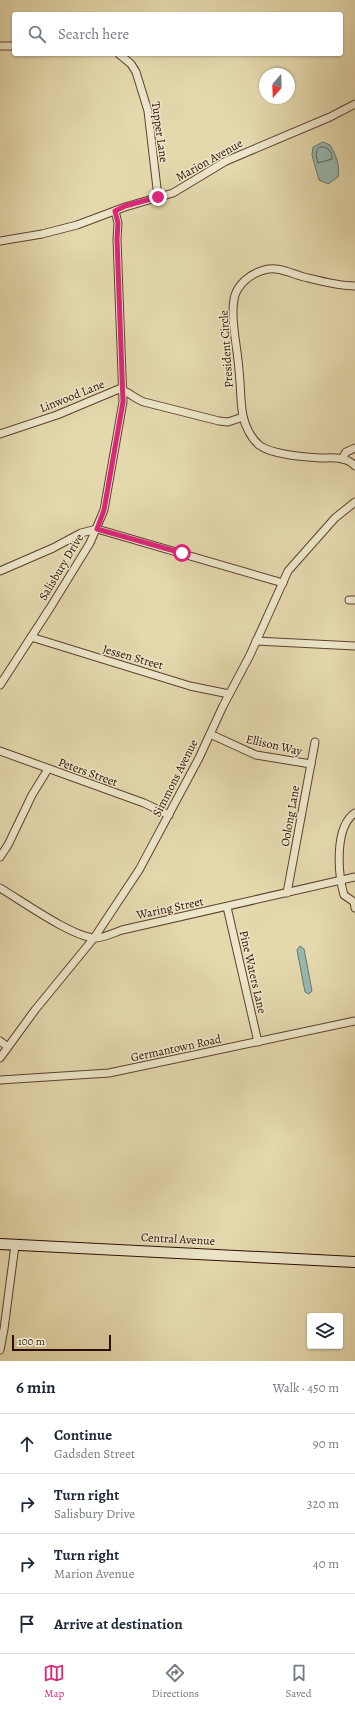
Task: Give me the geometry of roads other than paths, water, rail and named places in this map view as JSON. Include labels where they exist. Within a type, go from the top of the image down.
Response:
[{"type":"street","points":[[0,46],[12,46]]},
{"type":"street","name":"Tupper Lane","points":[[122,56],[131,64],[136,72],[148,111],[158,197]]},
{"type":"street","name":"Marion Avenue","points":[[0,241],[42,234],[77,225],[125,206],[158,197],[184,187],[221,164],[241,154],[330,117],[355,104]]},
{"type":"street","name":"Salisbury Drive","points":[[0,685],[90,543],[104,510],[118,440],[123,390],[117,239],[118,223],[115,211]]},
{"type":"street","name":"President Circle","points":[[355,286],[304,277],[285,270],[273,268],[255,273],[240,285],[234,302],[235,332],[243,417],[255,440],[259,445],[271,451],[310,457],[334,457],[342,459],[355,466]]},
{"type":"street","name":"Linwood Lane","points":[[0,434],[83,405],[114,390],[123,390],[136,400],[209,420],[228,422],[243,417]]},
{"type":"street","points":[[342,459],[346,452],[355,448]]},
{"type":"street","name":"Simmons Avenue","points":[[0,1058],[60,977],[94,938],[132,882],[169,815],[291,568],[326,528],[355,502]]},
{"type":"street","points":[[0,571],[52,548],[81,533],[97,529],[283,583]]},
{"type":"street","name":"Jessen Street","points":[[31,637],[190,686],[229,694]]},
{"type":"street","points":[[256,641],[355,646]]},
{"type":"street","name":"Ellison Way","points":[[210,734],[243,750],[256,754],[311,764]]},
{"type":"street","name":"Oolong Lane","points":[[287,894],[316,742]]},
{"type":"street","name":"Peters Street","points":[[0,751],[144,804],[169,815]]},
{"type":"street","points":[[0,857],[8,845],[32,795],[48,769]]},
{"type":"street","points":[[355,813],[350,816],[343,829],[340,845],[340,880],[344,895],[354,902],[355,908]]},
{"type":"street","name":"Waring Street","points":[[94,938],[122,930],[287,894],[355,877]]},
{"type":"street","points":[[0,888],[70,929],[94,938]]},
{"type":"street","name":"Pine Waters Lane","points":[[227,907],[258,1042]]},
{"type":"street","name":"Germantown Road","points":[[0,1080],[109,1073],[355,1020]]},
{"type":"street","points":[[0,1041],[8,1047]]},
{"type":"street","name":"Central Avenue","points":[[0,1244],[355,1262]]},
{"type":"street","points":[[0,1350],[15,1245]]},
{"type":"water","points":[[323,142],[330,145],[336,156],[338,164],[338,177],[328,184],[319,180],[312,155],[313,147]]},
{"type":"water","points":[[300,946],[304,949],[312,991],[309,994],[305,992],[297,950]]}]
